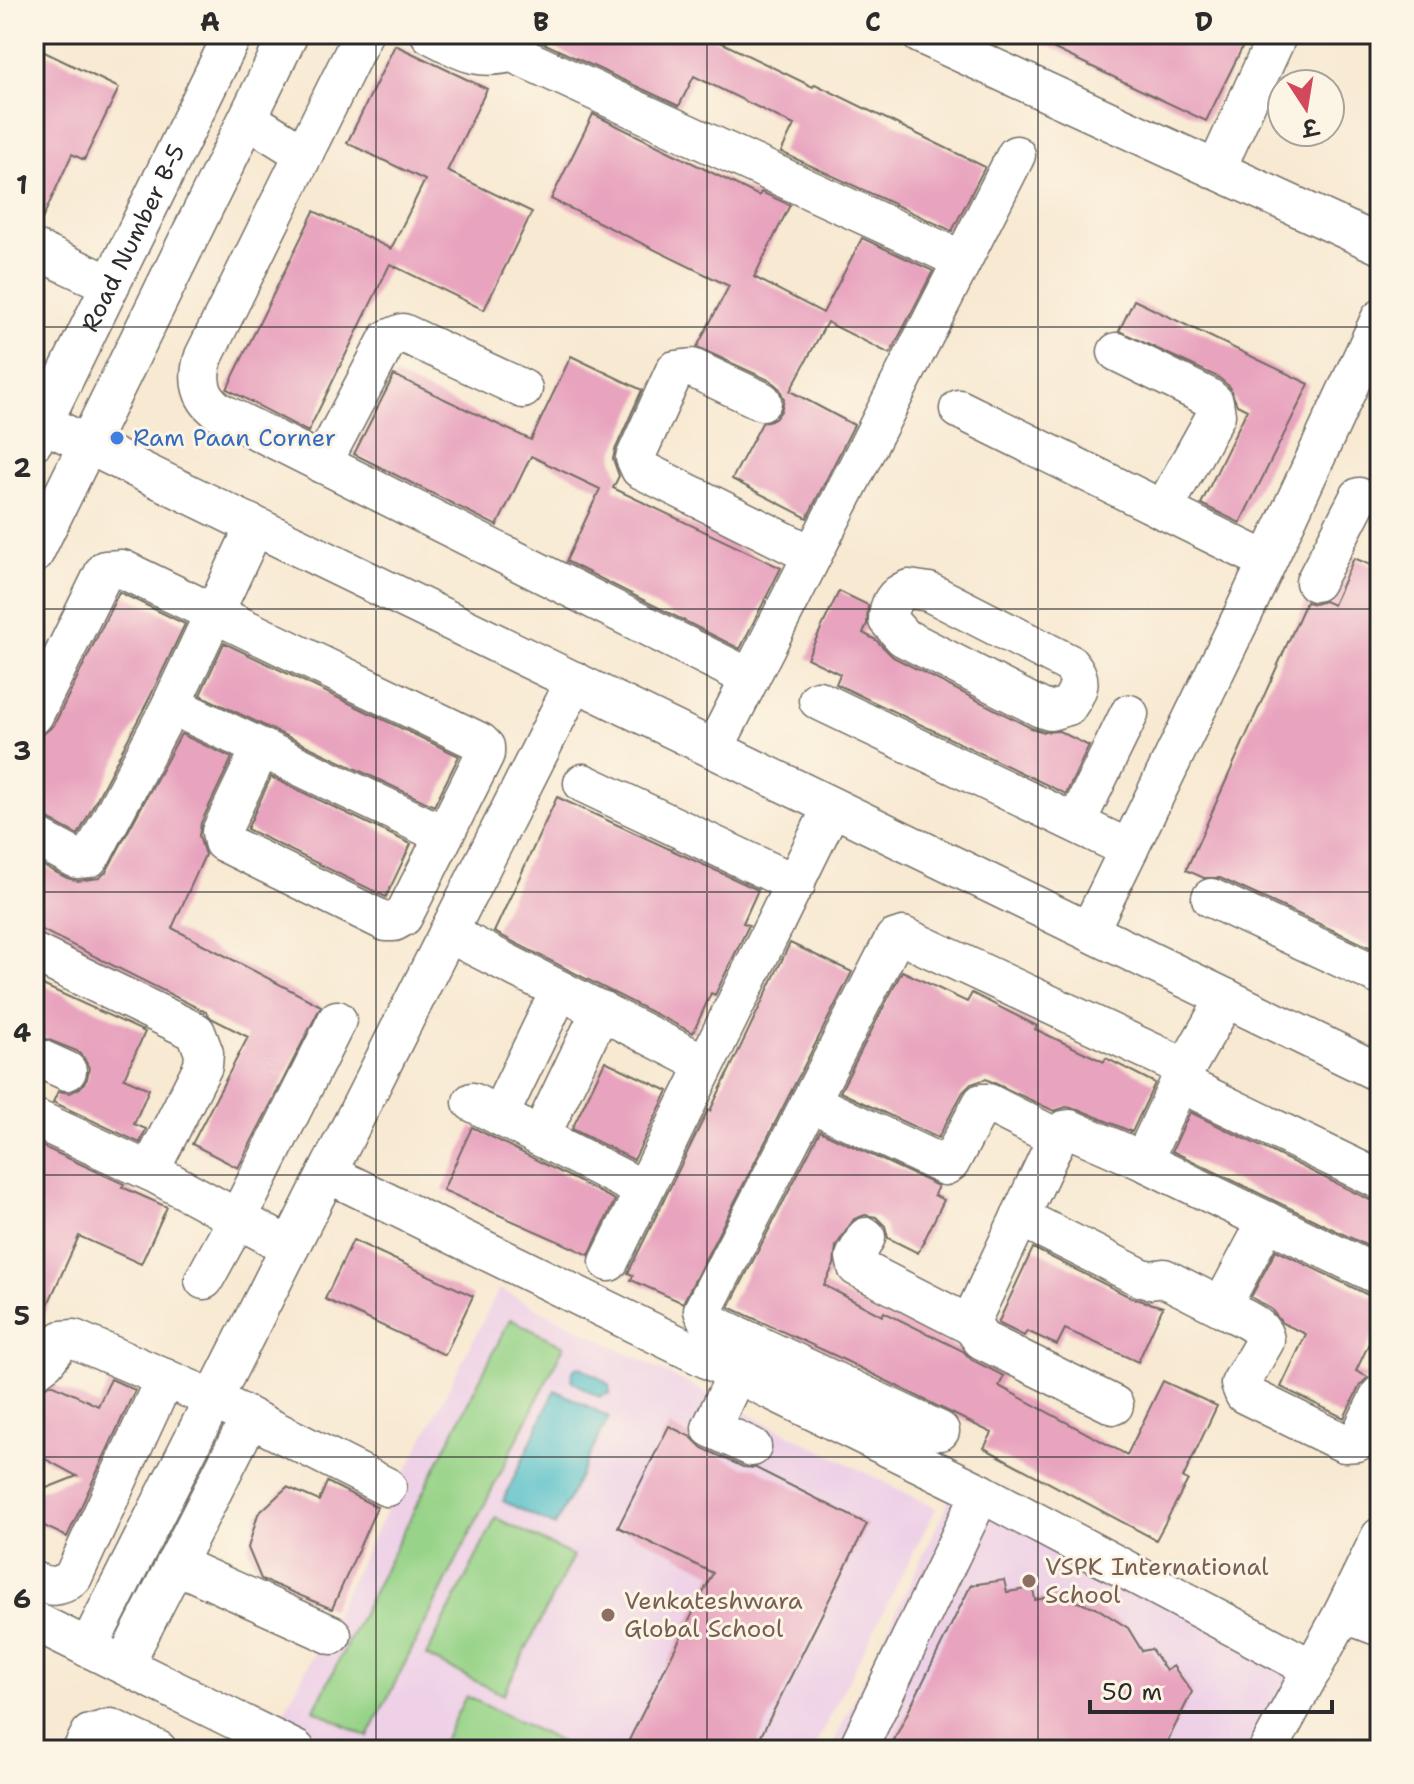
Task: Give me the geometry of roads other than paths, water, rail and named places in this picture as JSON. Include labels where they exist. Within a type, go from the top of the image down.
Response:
[{"type":"street","name":"Road Number B-5","points":[[38,432],[233,34]]},
{"type":"street","points":[[34,554],[289,34]]},
{"type":"street","points":[[363,34],[204,356],[198,377],[205,399],[212,408],[750,678]]},
{"type":"street","points":[[430,34],[479,57],[495,57],[516,43],[962,260]]},
{"type":"street","points":[[920,34],[1380,245]]},
{"type":"street","points":[[1216,170],[1278,34]]},
{"type":"street","points":[[248,119],[304,154]]},
{"type":"street","points":[[714,749],[1016,155]]},
{"type":"street","points":[[34,249],[109,284]]},
{"type":"street","points":[[1089,931],[1380,319]]},
{"type":"street","points":[[322,464],[388,339],[395,334],[403,333],[523,389]]},
{"type":"street","points":[[1117,352],[1214,402],[1216,415],[1163,510]]},
{"type":"street","points":[[762,401],[692,368],[675,370],[635,463],[640,469],[812,555]]},
{"type":"street","points":[[959,409],[1267,561]]},
{"type":"street","points":[[38,432],[88,445],[1380,1073]]},
{"type":"street","points":[[1307,473],[1370,502],[1315,582]]},
{"type":"street","points":[[34,836],[77,859],[89,858],[171,705],[255,526]]},
{"type":"street","points":[[34,715],[105,570],[122,569],[480,742],[485,747],[485,754],[403,917],[386,922],[223,842],[221,832],[261,748]]},
{"type":"street","points":[[88,1648],[575,681]]},
{"type":"street","points":[[1079,691],[1183,738]]},
{"type":"street","points":[[818,700],[1129,849]]},
{"type":"street","points":[[171,705],[444,835]]},
{"type":"street","points":[[1076,823],[1129,714]]},
{"type":"street","points":[[583,783],[796,884]]},
{"type":"street","points":[[609,1262],[832,807]]},
{"type":"street","points":[[1211,898],[1380,976]]},
{"type":"street","points":[[448,933],[705,1064]]},
{"type":"street","points":[[940,1431],[711,1323],[703,1310],[890,945],[899,937],[903,936],[1183,1076],[1380,1180]]},
{"type":"street","points":[[34,953],[196,1032],[201,1041],[203,1066],[151,1172]]},
{"type":"street","points":[[560,990],[485,1109],[644,1190]]},
{"type":"street","points":[[1143,1161],[1183,1076],[1226,998]]},
{"type":"street","points":[[540,1137],[601,1010]]},
{"type":"street","points":[[204,1280],[337,1020]]},
{"type":"street","points":[[810,1102],[945,1166],[950,1163],[982,1103],[988,1103],[1057,1138]]},
{"type":"street","points":[[34,1118],[151,1172],[290,1247]]},
{"type":"street","points":[[972,1326],[974,1315],[1057,1138],[1064,1130],[1070,1129],[1380,1276]]},
{"type":"street","points":[[327,1173],[981,1493],[1313,1669]]},
{"type":"street","points":[[1020,1217],[1142,1278],[1164,1278],[1260,1328],[1265,1334],[1265,1341],[1240,1384],[1244,1394],[1344,1443],[1357,1442],[1380,1395]]},
{"type":"street","points":[[1225,1309],[1224,1302],[1267,1221]]},
{"type":"street","points":[[866,1237],[855,1257],[857,1267],[972,1326],[982,1340],[1114,1405]]},
{"type":"street","points":[[34,1370],[62,1340],[67,1339],[213,1399],[387,1487]]},
{"type":"street","points":[[737,1373],[699,1423],[752,1447]]},
{"type":"street","points":[[34,1581],[58,1586],[73,1577],[165,1378]]},
{"type":"street","points":[[124,1665],[250,1418]]},
{"type":"street","points":[[857,1750],[981,1493]]},
{"type":"street","points":[[1268,1750],[1343,1613],[1380,1537]]},
{"type":"street","points":[[175,1564],[332,1635]]},
{"type":"street","points":[[1343,1613],[1380,1627]]},
{"type":"street","points":[[34,1621],[278,1746]]},
{"type":"street","points":[[82,1750],[90,1734],[111,1728],[158,1750]]},
{"type":"water","points":[[581,1367],[609,1384],[610,1393],[599,1397],[572,1381],[575,1368]]},
{"type":"water","points":[[555,1390],[609,1417],[555,1526],[503,1501]]},
{"type":"place","name":"Ram Paan Corner","points":[[117,438]]},
{"type":"place","name":"VSPK International School","points":[[1029,1581]]},
{"type":"place","name":"Venkateshwara Global School","points":[[608,1615]]}]
